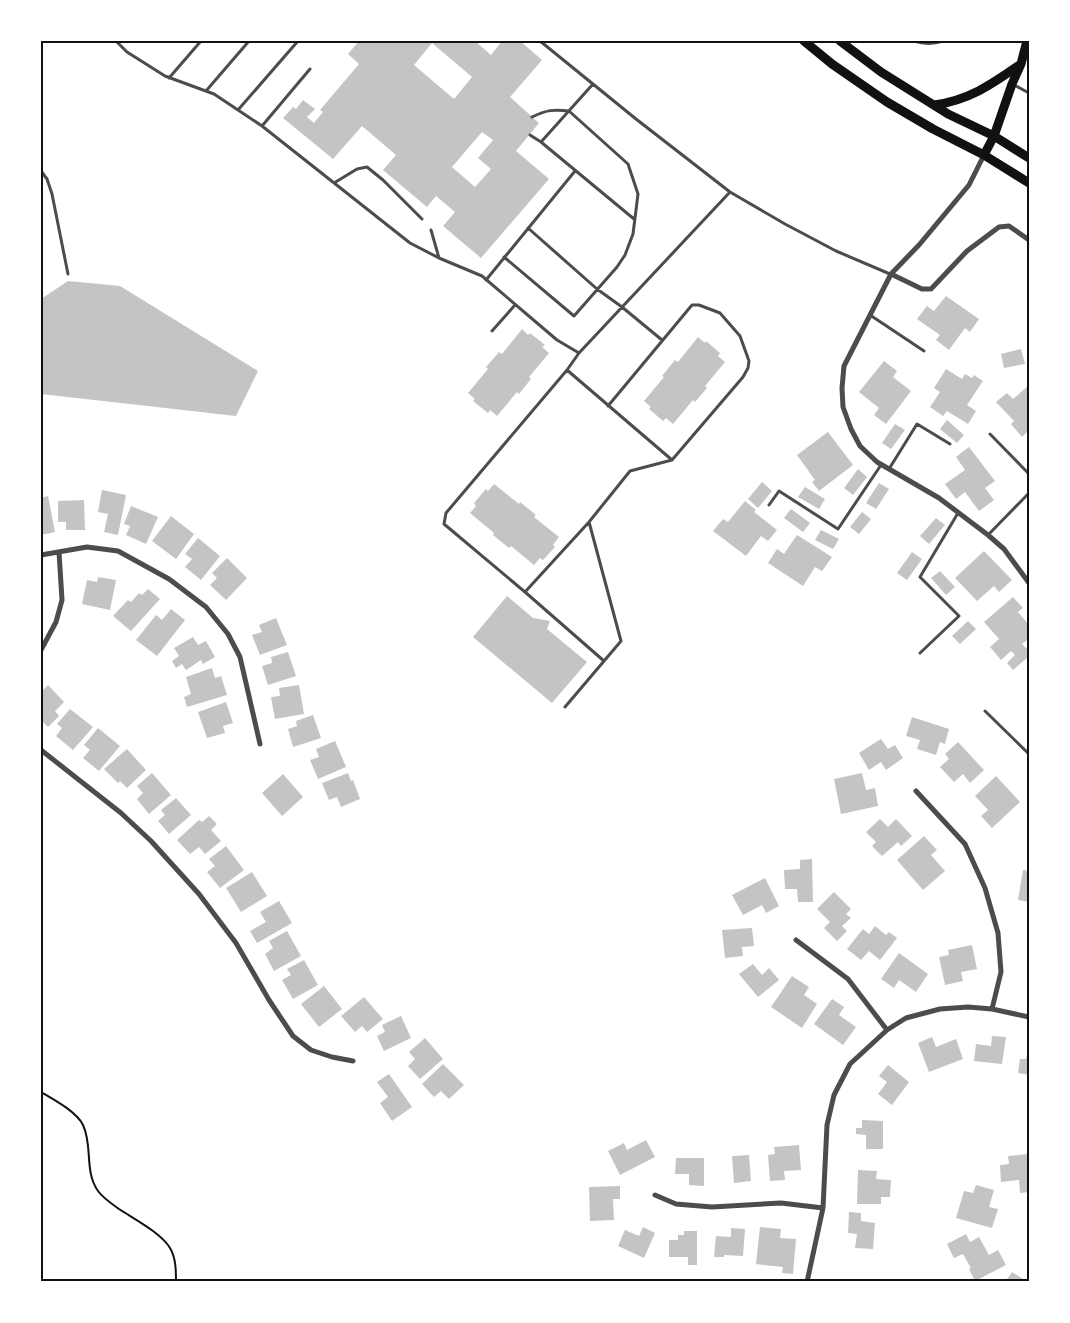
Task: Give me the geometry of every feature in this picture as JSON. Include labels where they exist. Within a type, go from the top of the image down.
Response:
[{"type":"main road","points":[[804,41],[832,64],[886,102],[984,155],[1029,183]]},
{"type":"main road","points":[[840,41],[881,72],[948,114],[994,136],[1029,158]]},
{"type":"main road","points":[[984,155],[994,136],[1021,64],[1027,41]]},
{"type":"main road","points":[[934,105],[947,103],[978,92],[1021,64]]},
{"type":"street","points":[[984,155],[969,185],[919,245],[891,274],[844,366],[843,407],[860,446],[888,470],[939,498],[988,535],[1004,549],[1029,583]]},
{"type":"street","points":[[891,274],[922,289],[931,289],[967,251],[999,227],[1010,226],[1029,240]]},
{"type":"street","points":[[41,555],[87,547],[118,551],[169,579],[206,607],[228,634],[240,657],[260,744]]},
{"type":"street","points":[[41,650],[56,622],[62,600],[59,552]]},
{"type":"street","points":[[41,750],[121,813],[199,894],[236,943],[269,1000],[293,1036],[311,1050],[353,1061]]},
{"type":"street","points":[[916,791],[965,844],[985,888],[998,933],[1001,972],[992,1009]]},
{"type":"street","points":[[796,940],[848,979],[887,1030]]},
{"type":"street","points":[[807,1282],[823,1208],[827,1125],[834,1095],[850,1064],[887,1030],[906,1018],[940,1009],[968,1007],[992,1009],[1029,1017]]},
{"type":"street","points":[[654,1194],[676,1204],[712,1207],[781,1203],[823,1208]]},
{"type":"lane","points":[[116,41],[127,52],[165,76],[214,94],[262,126],[410,243],[439,258],[482,276],[557,340],[579,353]]},
{"type":"lane","points":[[169,78],[201,41]]},
{"type":"lane","points":[[206,91],[249,41]]},
{"type":"lane","points":[[238,110],[298,41]]},
{"type":"lane","points":[[540,41],[730,192],[836,251],[891,274]]},
{"type":"lane","points":[[914,41],[937,43],[943,41]]},
{"type":"lane","points":[[262,126],[310,69]]},
{"type":"lane","points":[[541,142],[593,84]]},
{"type":"lane","points":[[1012,84],[1029,93]]},
{"type":"lane","points":[[504,257],[574,316],[626,255],[633,234],[638,194],[628,164],[569,111],[544,111],[532,117]]},
{"type":"lane","points":[[530,135],[635,220]]},
{"type":"lane","points":[[334,183],[357,169],[367,168],[383,180],[422,219]]},
{"type":"lane","points":[[41,171],[47,179],[52,194],[68,274]]},
{"type":"lane","points":[[486,280],[575,171]]},
{"type":"lane","points":[[604,661],[444,524],[444,520],[446,513],[567,370],[579,353],[730,192]]},
{"type":"lane","points":[[528,228],[597,289],[662,340]]},
{"type":"lane","points":[[431,230],[439,258]]},
{"type":"lane","points":[[492,330],[515,305]]},
{"type":"lane","points":[[525,592],[589,522],[630,471],[672,460],[743,377],[748,368],[749,361],[740,336],[720,313],[699,305],[692,305],[608,406]]},
{"type":"lane","points":[[870,315],[924,351]]},
{"type":"lane","points":[[567,370],[672,460]]},
{"type":"lane","points":[[888,470],[917,424],[950,444]]},
{"type":"lane","points":[[990,434],[1029,474]]},
{"type":"lane","points":[[769,505],[779,491],[838,529],[882,465]]},
{"type":"lane","points":[[988,535],[1029,493]]},
{"type":"lane","points":[[920,653],[959,616],[920,578],[958,512]]},
{"type":"lane","points":[[565,707],[621,641],[589,522]]},
{"type":"lane","points":[[985,711],[1029,754]]},
{"type":"path","points":[[41,1092],[70,1110],[83,1124],[87,1138],[89,1169],[99,1193],[154,1231],[170,1248],[176,1265],[176,1282]]},
{"type":"building","points":[[359,41],[475,41],[491,55],[502,41],[520,41],[542,60],[510,97],[539,123],[516,151],[549,179],[481,258],[443,226],[455,212],[436,196],[427,207],[383,170],[396,155],[362,126],[333,159],[283,118],[293,107],[296,109],[303,100],[315,109],[307,117],[314,123],[323,112],[320,110],[359,64],[348,54]],"holes":[[[432,43],[472,77],[454,99],[414,65]],[[482,132],[493,140],[478,158],[491,169],[475,187],[452,167]]]},
{"type":"building","points":[[68,281],[120,286],[258,371],[236,416],[41,394],[41,299]]},
{"type":"building","points":[[946,296],[979,319],[970,332],[965,328],[949,350],[936,340],[940,335],[917,319],[927,306],[934,311]]},
{"type":"building","points":[[522,329],[545,345],[542,347],[549,353],[529,377],[531,379],[519,394],[517,392],[497,416],[490,410],[488,413],[473,401],[475,399],[468,393],[488,369],[486,367],[499,352],[502,354]]},
{"type":"building","points":[[698,337],[720,353],[718,356],[725,362],[705,386],[707,388],[695,402],[693,400],[673,424],[666,418],[663,421],[649,409],[651,407],[644,401],[675,360],[678,362]]},
{"type":"building","points":[[1021,349],[1025,364],[1004,368],[1001,354]]},
{"type":"building","points":[[884,361],[897,371],[893,377],[911,391],[886,424],[874,415],[879,408],[859,392]]},
{"type":"building","points":[[946,369],[962,379],[965,374],[972,378],[974,375],[983,381],[967,405],[976,411],[968,424],[947,411],[943,416],[930,407],[940,392],[934,388]]},
{"type":"building","points":[[1029,385],[1029,430],[1022,437],[1011,424],[1014,421],[996,402],[1007,393],[1013,399]]},
{"type":"building","points":[[947,420],[964,435],[957,443],[940,429]]},
{"type":"building","points":[[895,424],[905,430],[891,449],[882,443]]},
{"type":"building","points":[[828,432],[853,465],[819,491],[812,482],[815,480],[797,455]]},
{"type":"building","points":[[969,447],[995,481],[985,488],[994,500],[979,511],[965,492],[956,499],[945,484],[965,470],[956,457]]},
{"type":"building","points":[[858,469],[867,477],[853,495],[844,488]]},
{"type":"building","points":[[762,482],[772,491],[758,508],[748,499]]},
{"type":"building","points":[[879,483],[889,489],[876,509],[866,503]]},
{"type":"building","points":[[494,484],[536,515],[534,517],[559,537],[553,545],[555,547],[543,560],[540,558],[534,565],[511,546],[509,548],[493,535],[494,533],[470,513],[476,506],[474,503],[486,489],[488,491]]},
{"type":"building","points":[[805,487],[825,499],[819,509],[798,497]]},
{"type":"building","points":[[102,490],[126,495],[118,535],[104,532],[108,514],[98,512]]},
{"type":"building","points":[[48,496],[55,532],[41,535],[41,498]]},
{"type":"building","points":[[84,500],[85,530],[66,530],[66,522],[58,522],[58,501]]},
{"type":"building","points":[[745,501],[756,510],[754,512],[777,530],[768,541],[761,536],[746,556],[713,531],[723,519],[728,522]]},
{"type":"building","points":[[131,506],[158,517],[146,544],[126,535],[130,526],[124,524]]},
{"type":"building","points":[[791,509],[810,523],[803,532],[784,518]]},
{"type":"building","points":[[862,512],[871,519],[859,534],[850,527]]},
{"type":"building","points":[[171,516],[194,534],[176,559],[152,541]]},
{"type":"building","points":[[936,518],[945,525],[929,544],[920,536]]},
{"type":"building","points":[[821,530],[839,539],[833,549],[815,540]]},
{"type":"building","points":[[797,535],[832,557],[822,571],[815,567],[803,586],[768,563],[777,549],[784,554]]},
{"type":"building","points":[[198,538],[220,556],[201,580],[185,567],[192,559],[185,554]]},
{"type":"building","points":[[984,551],[1012,580],[999,592],[994,586],[977,601],[955,578]]},
{"type":"building","points":[[912,552],[922,559],[907,580],[897,573]]},
{"type":"building","points":[[227,558],[247,578],[226,600],[210,585],[217,578],[212,573]]},
{"type":"building","points":[[940,571],[955,587],[946,595],[931,578]]},
{"type":"building","points":[[98,577],[116,580],[110,610],[82,604],[87,580],[97,582]]},
{"type":"building","points":[[148,589],[160,599],[131,631],[113,616],[128,600],[131,602],[139,593],[142,595]]},
{"type":"building","points":[[507,596],[533,618],[550,621],[547,629],[587,662],[552,703],[473,637]]},
{"type":"building","points":[[1013,597],[1023,608],[1018,612],[1029,625],[1029,639],[1022,644],[1029,651],[1029,656],[1013,670],[1007,663],[1015,655],[1011,651],[1001,660],[990,647],[999,639],[984,622]]},
{"type":"building","points":[[171,609],[185,620],[157,656],[136,640],[156,615],[162,620]]},
{"type":"building","points":[[276,618],[287,645],[260,655],[252,635],[262,632],[259,625]]},
{"type":"building","points":[[968,621],[976,629],[960,644],[952,636]]},
{"type":"building","points":[[193,637],[198,645],[206,641],[215,657],[203,664],[201,660],[186,670],[182,664],[176,668],[172,661],[179,656],[174,648]]},
{"type":"building","points":[[288,652],[296,676],[268,685],[262,666],[272,663],[271,657]]},
{"type":"building","points":[[212,668],[215,678],[221,676],[227,695],[187,707],[184,697],[191,694],[186,677]]},
{"type":"building","points":[[48,685],[64,702],[55,711],[59,716],[48,727],[41,720],[41,692]]},
{"type":"building","points":[[299,685],[304,714],[275,719],[271,697],[280,696],[279,688]]},
{"type":"building","points":[[226,702],[233,723],[223,726],[225,733],[207,738],[198,712]]},
{"type":"building","points":[[70,709],[93,727],[73,750],[56,736],[62,728],[57,724]]},
{"type":"building","points":[[313,715],[321,738],[293,747],[288,729],[297,726],[296,721]]},
{"type":"building","points":[[912,717],[949,729],[945,744],[940,742],[936,755],[917,749],[920,740],[906,736]]},
{"type":"building","points":[[98,728],[120,746],[99,771],[83,758],[90,750],[84,745]]},
{"type":"building","points":[[881,739],[888,749],[895,745],[903,758],[886,770],[881,762],[869,770],[859,753]]},
{"type":"building","points":[[335,741],[346,767],[318,779],[310,760],[319,757],[316,749]]},
{"type":"building","points":[[958,742],[984,770],[970,783],[963,774],[954,782],[940,767],[949,759],[945,754]]},
{"type":"building","points":[[127,749],[146,770],[127,788],[120,781],[118,783],[104,769]]},
{"type":"building","points":[[152,773],[171,795],[149,814],[137,799],[143,793],[137,786]]},
{"type":"building","points":[[348,773],[351,781],[353,780],[360,799],[341,807],[337,797],[329,800],[322,783]]},
{"type":"building","points":[[862,773],[866,790],[875,788],[878,806],[841,814],[834,779]]},
{"type":"building","points":[[283,774],[303,797],[282,816],[262,793]]},
{"type":"building","points":[[996,776],[1020,802],[992,828],[981,816],[988,810],[975,796]]},
{"type":"building","points":[[176,798],[191,815],[169,834],[158,821],[165,815],[161,810]]},
{"type":"building","points":[[209,816],[217,824],[211,830],[221,841],[205,854],[199,847],[190,854],[177,840],[199,820],[202,822]]},
{"type":"building","points":[[880,819],[888,827],[896,819],[912,836],[901,846],[898,842],[882,856],[872,846],[876,842],[866,832]]},
{"type":"building","points":[[924,836],[937,850],[931,855],[945,871],[923,890],[897,860]]},
{"type":"building","points":[[226,846],[244,870],[220,888],[207,872],[215,866],[209,859]]},
{"type":"building","points":[[812,859],[813,902],[798,902],[797,889],[785,889],[784,870],[800,869],[800,860]]},
{"type":"building","points":[[1023,870],[1029,871],[1029,902],[1018,900]]},
{"type":"building","points":[[252,872],[267,896],[241,912],[226,888]]},
{"type":"building","points":[[765,878],[779,906],[766,913],[762,905],[743,915],[732,895]]},
{"type":"building","points":[[834,892],[851,909],[846,914],[851,918],[842,926],[847,931],[837,941],[824,928],[830,922],[817,909]]},
{"type":"building","points":[[279,901],[292,923],[257,943],[250,931],[266,922],[260,912]]},
{"type":"building","points":[[875,926],[886,935],[889,932],[897,938],[880,960],[869,951],[861,960],[847,949],[863,929],[869,934]]},
{"type":"building","points":[[752,928],[754,946],[742,947],[743,956],[725,958],[722,930]]},
{"type":"building","points":[[287,931],[301,956],[274,971],[265,954],[273,948],[269,941]]},
{"type":"building","points":[[972,945],[977,969],[961,972],[963,981],[945,985],[939,957],[949,955],[948,950]]},
{"type":"building","points":[[899,953],[928,974],[916,992],[899,980],[894,988],[881,979]]},
{"type":"building","points":[[304,960],[318,985],[293,999],[282,980],[291,975],[287,969]]},
{"type":"building","points":[[753,964],[762,975],[769,968],[779,980],[758,997],[739,974]]},
{"type":"building","points":[[792,976],[809,987],[804,995],[817,1004],[802,1028],[771,1007]]},
{"type":"building","points":[[324,986],[342,1009],[319,1027],[301,1004]]},
{"type":"building","points":[[364,997],[383,1019],[367,1032],[362,1026],[355,1032],[341,1016]]},
{"type":"building","points":[[832,999],[844,1007],[839,1015],[856,1027],[843,1045],[814,1024]]},
{"type":"building","points":[[401,1016],[411,1038],[384,1051],[377,1036],[385,1032],[382,1025]]},
{"type":"building","points":[[992,1036],[1006,1037],[1002,1064],[974,1061],[976,1044],[991,1046]]},
{"type":"building","points":[[932,1037],[936,1047],[956,1039],[963,1059],[929,1072],[918,1043]]},
{"type":"building","points":[[425,1038],[443,1059],[420,1079],[408,1066],[415,1059],[409,1052]]},
{"type":"building","points":[[1028,1050],[1029,1075],[1018,1073],[1020,1059],[1026,1059]]},
{"type":"building","points":[[443,1064],[464,1085],[449,1099],[441,1091],[434,1097],[422,1084]]},
{"type":"building","points":[[888,1065],[909,1082],[892,1105],[878,1094],[887,1082],[879,1076]]},
{"type":"building","points":[[389,1074],[412,1107],[392,1121],[380,1103],[388,1097],[377,1082]]},
{"type":"building","points":[[862,1120],[883,1121],[883,1149],[866,1149],[866,1135],[856,1134],[856,1128],[862,1128]]},
{"type":"building","points":[[646,1140],[655,1157],[620,1175],[608,1151],[624,1143],[627,1150]]},
{"type":"building","points":[[799,1145],[801,1170],[784,1171],[785,1180],[770,1181],[768,1155],[775,1154],[774,1147]]},
{"type":"building","points":[[1029,1154],[1029,1192],[1020,1193],[1019,1180],[1001,1182],[1000,1165],[1009,1164],[1008,1156]]},
{"type":"building","points":[[749,1155],[751,1181],[734,1183],[732,1156]]},
{"type":"building","points":[[676,1158],[704,1158],[704,1186],[689,1185],[689,1174],[675,1174]]},
{"type":"building","points":[[858,1170],[877,1171],[876,1179],[891,1180],[890,1197],[881,1197],[881,1204],[857,1204]]},
{"type":"building","points":[[976,1185],[994,1190],[989,1207],[998,1209],[992,1228],[956,1218],[964,1191],[973,1193]]},
{"type":"building","points":[[620,1186],[620,1199],[613,1199],[614,1220],[590,1221],[589,1187]]},
{"type":"building","points":[[849,1212],[861,1213],[861,1221],[875,1223],[873,1249],[855,1248],[857,1234],[848,1233]]},
{"type":"building","points":[[643,1227],[655,1233],[644,1258],[618,1246],[625,1230],[639,1236]]},
{"type":"building","points":[[760,1227],[781,1229],[780,1238],[796,1239],[793,1274],[782,1273],[783,1267],[756,1264]]},
{"type":"building","points":[[731,1228],[745,1229],[743,1256],[724,1255],[724,1257],[714,1257],[716,1236],[731,1237]]},
{"type":"building","points":[[684,1231],[697,1231],[697,1265],[688,1265],[688,1257],[669,1257],[669,1240],[678,1240],[678,1235],[684,1235]]},
{"type":"building","points":[[966,1234],[970,1242],[979,1237],[989,1255],[998,1250],[1006,1265],[975,1281],[969,1269],[971,1268],[963,1254],[954,1258],[947,1244]]},
{"type":"building","points":[[1012,1272],[1026,1281],[1029,1276],[1029,1282],[1005,1282]]}]
